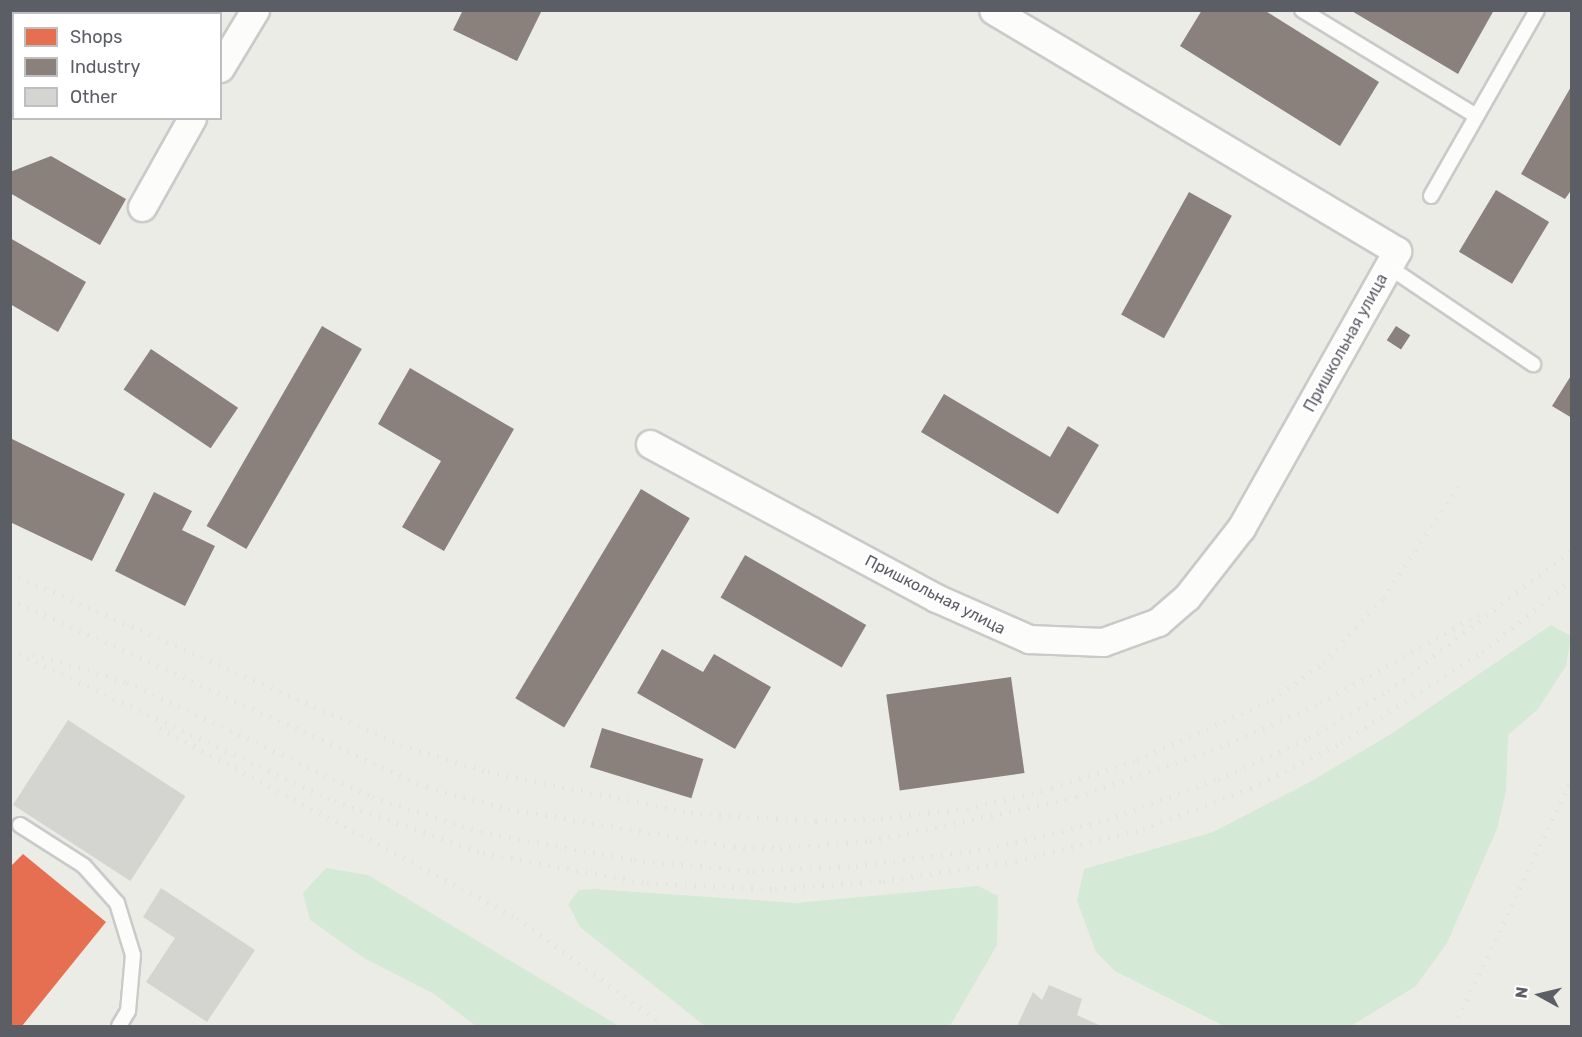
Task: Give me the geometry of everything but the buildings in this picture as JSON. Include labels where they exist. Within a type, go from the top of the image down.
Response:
[{"type":"street","points":[[222,65],[255,10]]},
{"type":"street","points":[[993,10],[1393,259]]},
{"type":"street","points":[[142,207],[191,120]]},
{"type":"street","name":"Пришкольная улица","points":[[651,444],[1000,630],[1029,639],[1102,642],[1158,622],[1187,597],[1241,528],[1393,259]]},
{"type":"lane","points":[[1302,10],[1476,116]]},
{"type":"lane","points":[[1431,196],[1537,10]]},
{"type":"lane","points":[[1393,259],[1533,364]]},
{"type":"lane","points":[[20,825],[84,866],[117,903],[133,955],[128,1011],[119,1026]]},
{"type":"green space","points":[[1551,625],[1571,636],[1566,666],[1538,709],[1508,735],[1506,791],[1497,829],[1447,943],[1416,986],[1351,1026],[1224,1026],[1115,971],[1096,952],[1077,901],[1084,869],[1213,832],[1308,783],[1391,734]]},
{"type":"green space","points":[[326,868],[368,875],[619,1026],[476,1026],[434,994],[364,958],[310,920],[303,893]]},
{"type":"green space","points":[[978,886],[998,896],[997,945],[950,1026],[705,1026],[580,927],[568,904],[579,890],[593,889],[796,903]]},
{"type":"railway","points":[[10,573],[401,745],[488,772],[691,813],[816,821],[881,818],[967,809],[1052,788],[1137,760],[1272,700],[1323,663],[1383,598],[1461,482]]},
{"type":"railway","points":[[33,654],[127,682],[372,797],[481,832],[634,860],[753,871],[856,866],[988,849],[1107,820],[1218,779],[1309,738],[1388,691],[1572,550]]},
{"type":"railway","points":[[10,650],[334,801],[483,853],[647,883],[775,889],[883,881],[1016,861],[1143,829],[1251,788],[1341,743],[1482,652],[1572,580]]},
{"type":"railway","points":[[10,599],[427,787],[508,809],[734,847],[780,848],[870,841],[1077,797],[1228,744],[1320,703],[1482,613]]},
{"type":"railway","points":[[160,728],[517,918],[665,1026]]},
{"type":"railway","points":[[1454,1026],[1572,779]]}]
